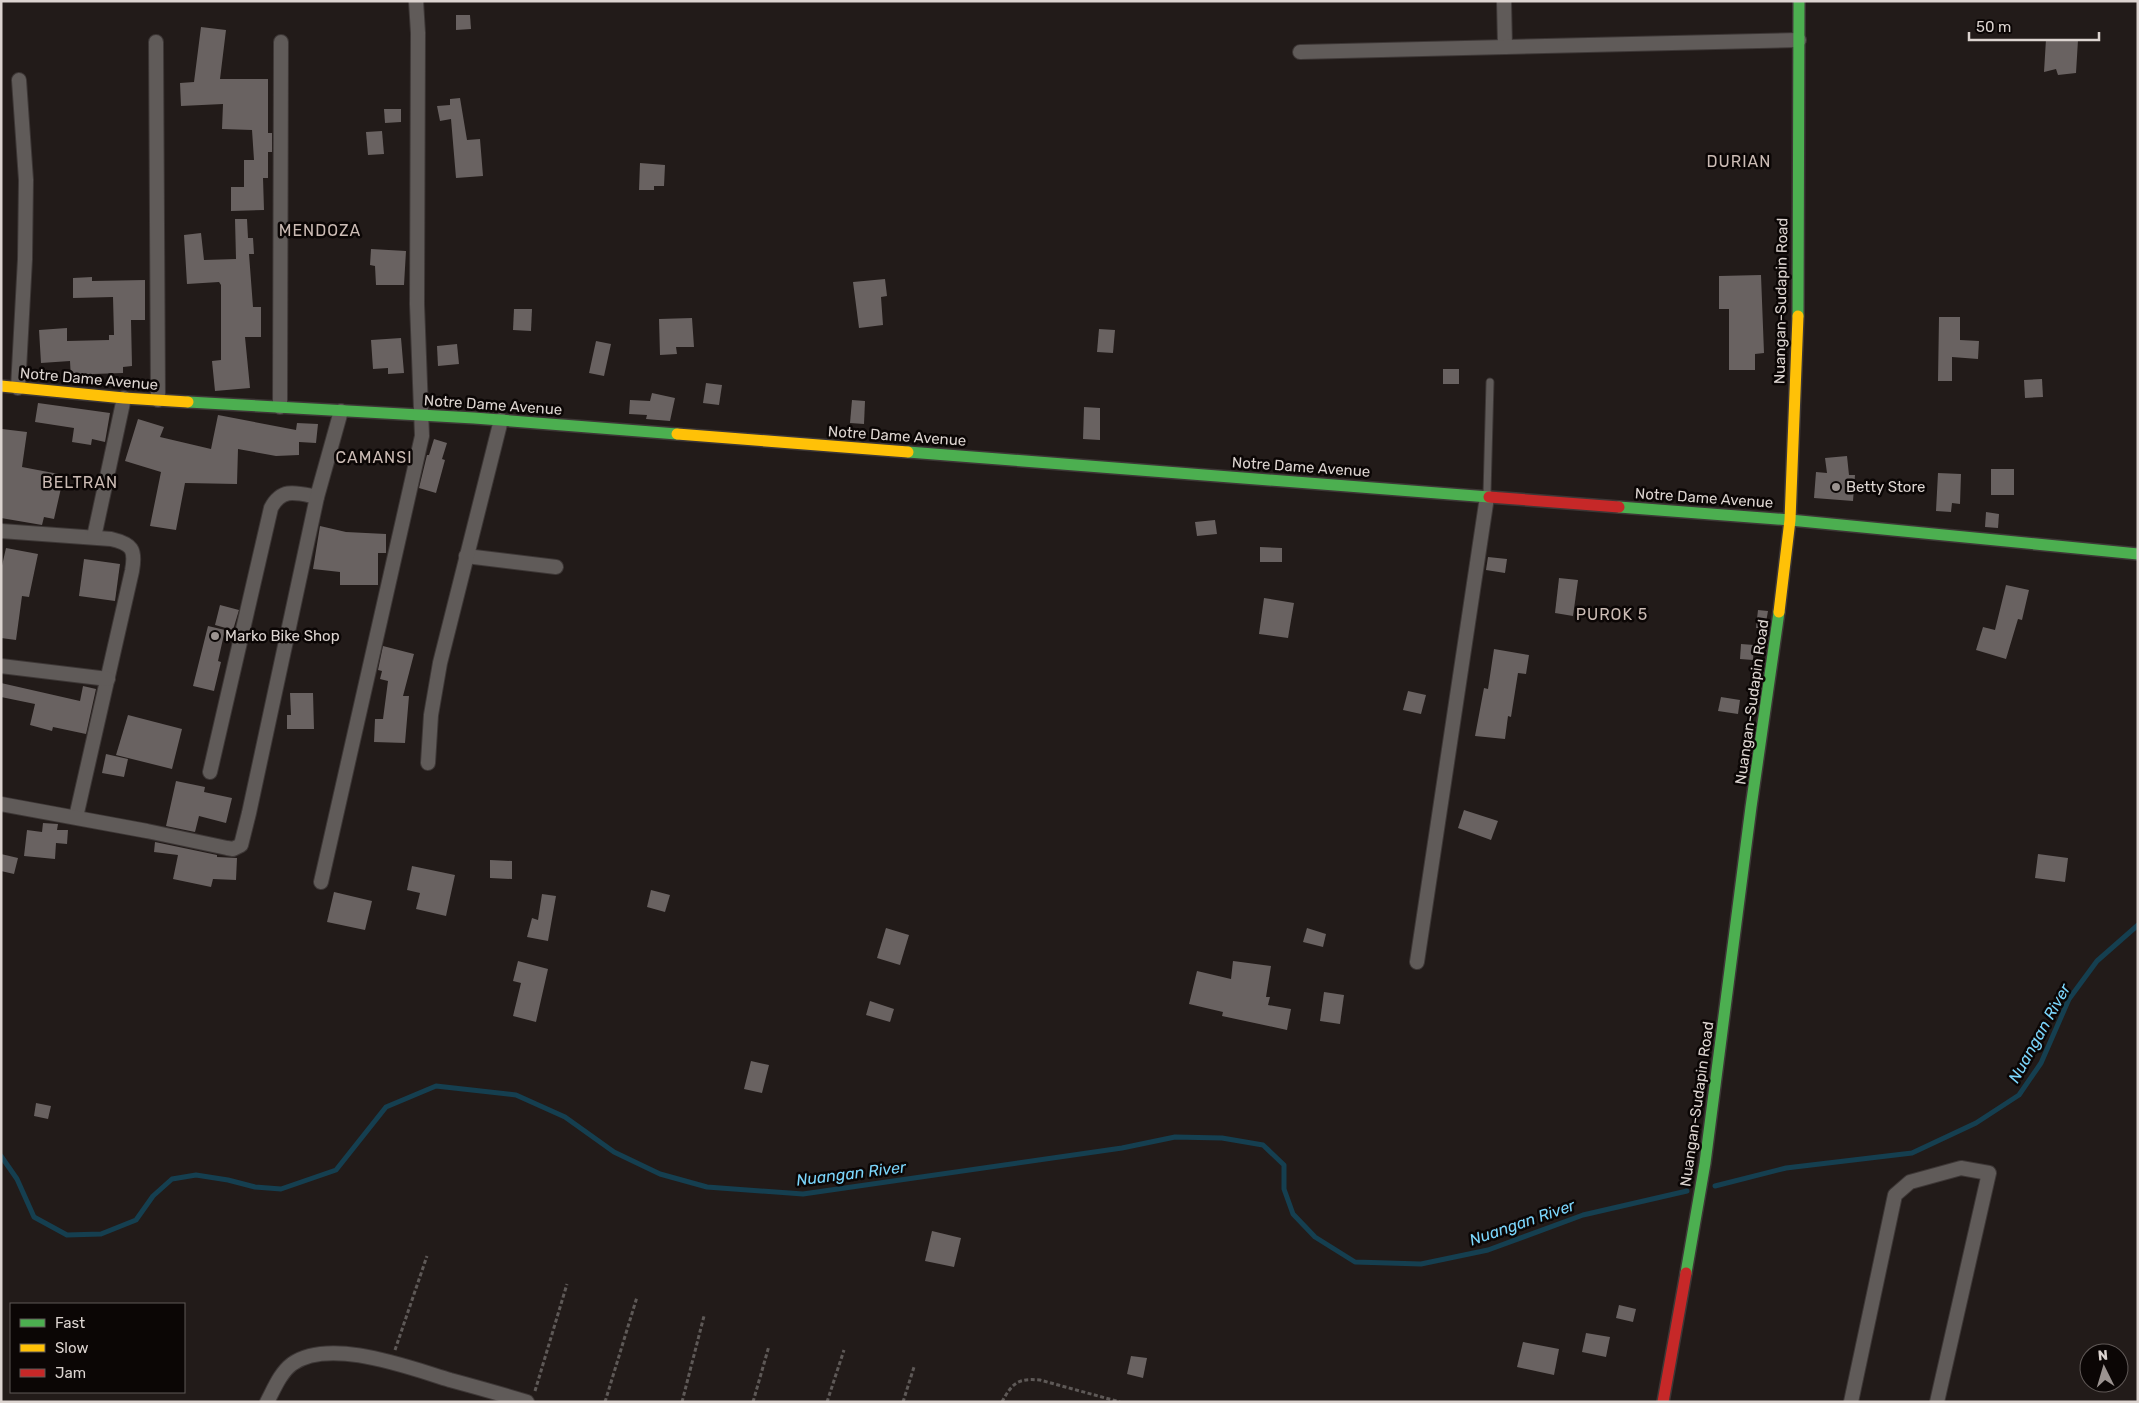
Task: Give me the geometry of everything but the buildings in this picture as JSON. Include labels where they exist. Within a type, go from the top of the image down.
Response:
[{"type":"street","points":[[321,882],[422,436],[417,304],[418,33],[416,1]]},
{"type":"street","points":[[1504,1],[1505,47]]},
{"type":"street","name":"Nuangan-Sudapin Road","points":[[1663,1402],[1686,1275],[1715,1088],[1751,807],[1777,633],[1790,520],[1798,311],[1799,1]]},
{"type":"street","points":[[1300,52],[1799,40]]},
{"type":"street","points":[[156,42],[158,400]]},
{"type":"street","points":[[280,407],[281,42]]},
{"type":"street","points":[[18,388],[26,259],[26,180],[19,80]]},
{"type":"street","name":"Notre Dame Avenue","points":[[1,386],[124,398],[501,420],[1790,520],[2138,554]]},
{"type":"street","points":[[94,537],[124,398]]},
{"type":"street","points":[[1,804],[76,817],[227,848],[233,849],[241,845],[317,497],[341,411]]},
{"type":"street","points":[[428,763],[431,715],[440,663],[501,420]]},
{"type":"street","points":[[210,772],[271,508],[276,499],[282,494],[297,493],[317,497]]},
{"type":"street","points":[[1417,962],[1487,497]]},
{"type":"street","points":[[1,531],[94,537],[124,542],[132,548],[134,554],[132,571],[76,817]]},
{"type":"street","points":[[466,556],[556,567]]},
{"type":"street","points":[[1,666],[108,679]]},
{"type":"street","points":[[1851,1402],[1895,1195],[1910,1182],[1961,1168],[1989,1173],[1937,1402]]},
{"type":"street","points":[[267,1402],[280,1376],[292,1364],[308,1357],[332,1354],[354,1354],[391,1362],[530,1397]]},
{"type":"lane","points":[[1487,497],[1490,382]]},
{"type":"path","points":[[391,1362],[427,1256]]},
{"type":"path","points":[[530,1397],[567,1284]]},
{"type":"path","points":[[605,1402],[637,1297]]},
{"type":"path","points":[[682,1402],[704,1316]]},
{"type":"path","points":[[753,1402],[769,1346]]},
{"type":"path","points":[[827,1402],[844,1350]]},
{"type":"path","points":[[903,1402],[914,1367]]},
{"type":"path","points":[[1002,1402],[1016,1382],[1027,1379],[1040,1380],[1120,1402]]},
{"type":"waterway","name":"Nuangan River","points":[[1715,1186],[1786,1168],[1912,1153],[1976,1123],[2019,1095],[2041,1063],[2069,999],[2097,961],[2138,925]]},
{"type":"waterway","name":"Nuangan River","points":[[1,1156],[17,1179],[34,1217],[67,1235],[101,1234],[136,1220],[153,1196],[172,1179],[196,1175],[255,1187],[281,1189],[336,1170],[386,1107],[436,1086],[516,1095],[565,1117],[614,1152],[660,1174],[707,1187],[803,1194],[1122,1148],[1175,1137],[1222,1138],[1263,1145],[1284,1165],[1284,1189],[1293,1214],[1315,1237],[1355,1262],[1421,1264],[1488,1250],[1583,1215],[1687,1191]]},
{"type":"traffic: fast","points":[[1798,316],[1799,1]]},
{"type":"traffic: fast","points":[[188,402],[474,418],[677,434]]},
{"type":"traffic: fast","points":[[908,452],[1489,497]]},
{"type":"traffic: fast","points":[[1619,507],[1790,520],[2138,554]]},
{"type":"traffic: fast","points":[[1686,1273],[1705,1163],[1751,807],[1779,612]]},
{"type":"traffic: slow","points":[[1779,612],[1790,520],[1798,316]]},
{"type":"traffic: slow","points":[[1,386],[188,402]]},
{"type":"traffic: slow","points":[[677,434],[908,452]]},
{"type":"traffic: jam","points":[[1489,497],[1619,507]]},
{"type":"traffic: jam","points":[[1663,1402],[1686,1273]]},
{"type":"place","name":"Betty Store","points":[[1836,487]]},
{"type":"place","name":"Marko Bike Shop","points":[[215,636]]},
{"type":"district","name":"DURIAN","points":[[1739,161]]},
{"type":"district","name":"MENDOZA","points":[[320,230]]},
{"type":"district","name":"CAMANSI","points":[[374,457]]},
{"type":"district","name":"BELTRAN","points":[[80,482]]},
{"type":"district","name":"PUROK 5","points":[[1612,614]]}]
